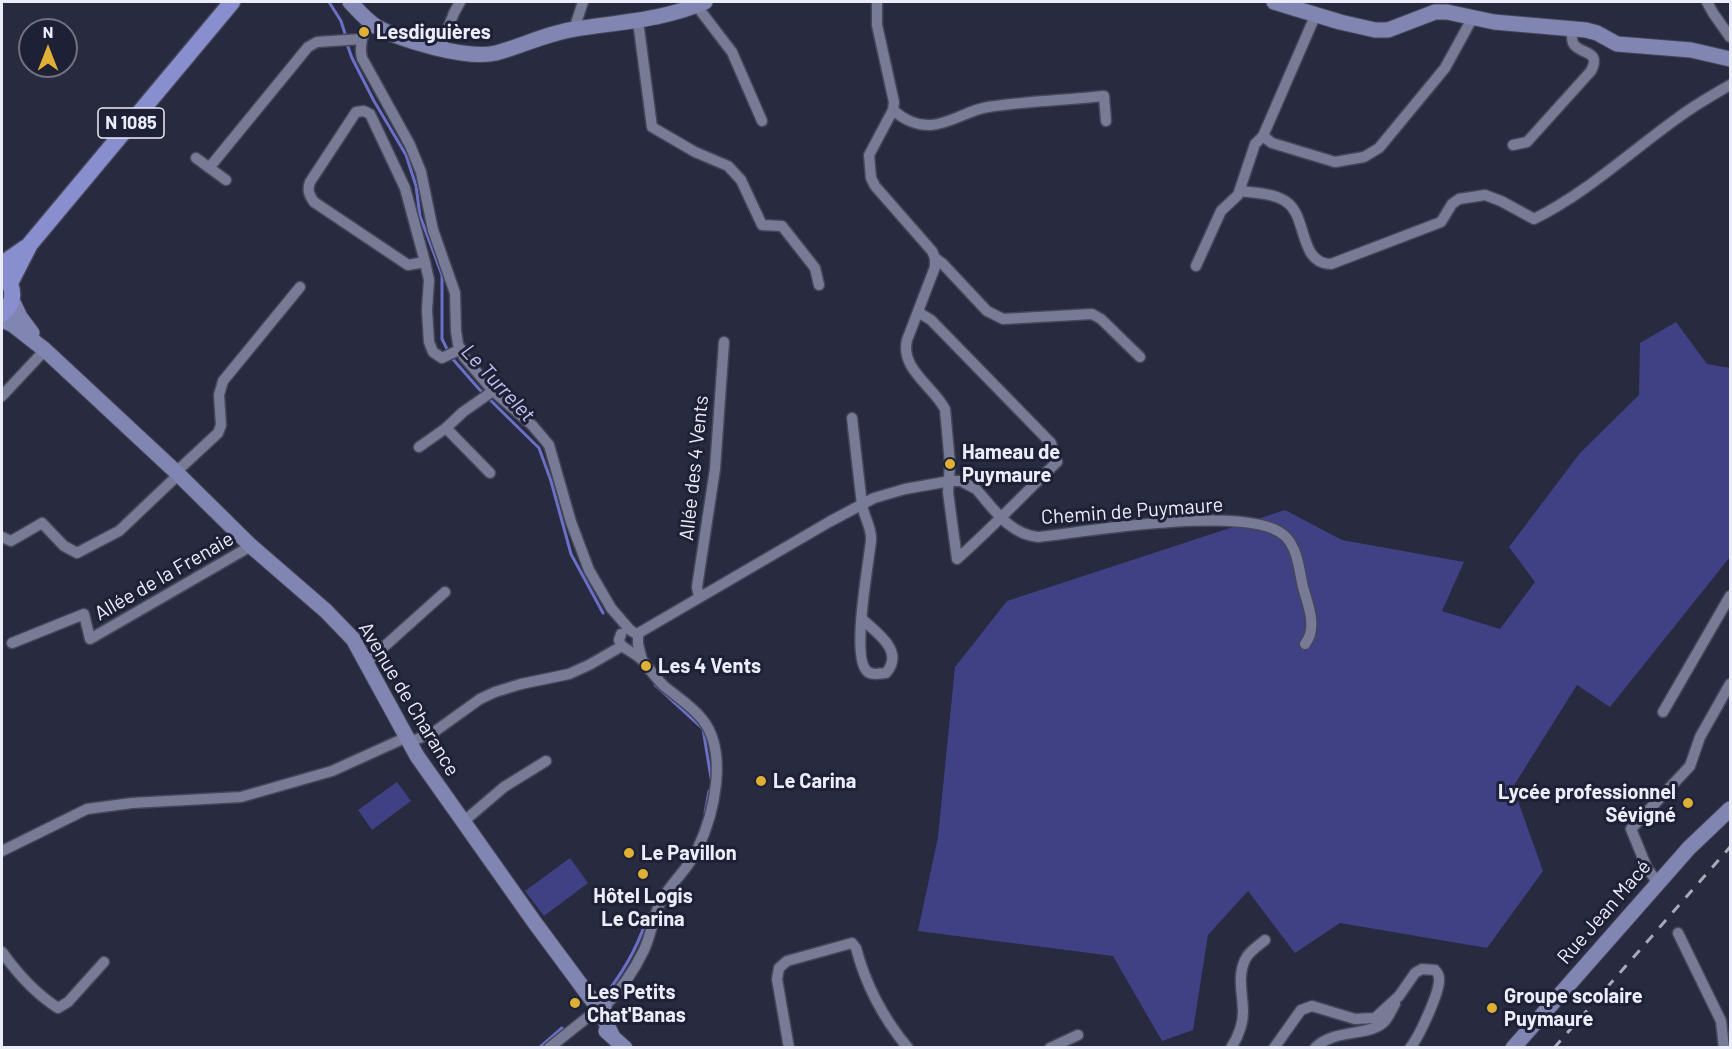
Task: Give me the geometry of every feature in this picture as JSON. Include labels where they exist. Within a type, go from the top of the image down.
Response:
[{"type":"main road","name":"N 1085","points":[[8,285],[30,244],[232,2]]},
{"type":"main road","name":"N 1085","points":[[2,264],[30,244]]},
{"type":"main road","points":[[2,314],[9,306],[8,285]]},
{"type":"street","points":[[350,2],[376,26],[408,39],[472,56],[496,53],[553,33],[638,21],[701,3],[732,52],[762,121]]},
{"type":"street","points":[[440,48],[460,2]]},
{"type":"street","points":[[574,29],[583,2]]},
{"type":"street","points":[[877,2],[878,25],[894,102],[893,110],[869,155],[871,178],[875,186],[932,251],[935,258],[935,267],[918,312],[905,349],[911,367],[941,401],[945,409],[950,481],[948,492],[957,559],[1057,462],[1051,443],[931,321],[918,312]]},
{"type":"street","points":[[1274,2],[1375,30],[1388,30],[1435,12],[1447,12],[1512,25],[1572,28],[1597,33],[1617,44],[1691,50],[1731,59]]},
{"type":"street","points":[[1707,2],[1713,14],[1731,37]]},
{"type":"street","points":[[1196,266],[1221,211],[1240,191],[1256,144],[1263,136],[1316,14]]},
{"type":"street","points":[[1263,136],[1272,143],[1335,162],[1348,161],[1372,153],[1379,148],[1445,68],[1473,17]]},
{"type":"street","points":[[638,21],[652,127],[695,152],[728,166],[741,180],[762,225],[782,226],[815,268],[819,285]]},
{"type":"street","points":[[370,22],[362,39],[360,51],[410,145],[421,172],[433,231],[456,293],[456,331],[459,350],[488,395],[532,425],[549,445],[580,549],[589,570],[642,660],[655,677],[693,710],[706,725],[711,734],[716,758],[717,786],[697,852],[660,903],[644,950],[621,988],[598,1011],[549,1047]]},
{"type":"street","points":[[1513,144],[1527,142],[1591,71],[1594,60],[1592,55],[1576,47],[1572,41],[1572,28]]},
{"type":"street","points":[[209,168],[308,47],[317,42],[362,39]]},
{"type":"street","points":[[1240,191],[1279,198],[1290,205],[1311,253],[1318,262],[1331,264],[1441,222],[1452,204],[1459,198],[1485,195],[1534,219],[1553,209],[1618,164],[1680,116],[1731,85]]},
{"type":"street","points":[[893,110],[913,122],[932,125],[987,107],[1104,96],[1106,122]]},
{"type":"street","points":[[425,262],[408,265],[314,202],[309,195],[310,182],[356,112],[364,111],[370,114],[405,188],[425,262],[429,280],[427,310],[432,352],[444,357],[459,350]]},
{"type":"street","points":[[196,159],[226,180]]},
{"type":"street","points":[[935,258],[987,311],[995,316],[1003,319],[1092,314],[1101,319],[1140,357]]},
{"type":"street","name":"Avenue de Charance","points":[[8,285],[20,317],[45,350]]},
{"type":"street","points":[[2,537],[11,541],[42,523],[64,546],[77,554],[119,531],[218,433],[221,425],[219,395],[223,381],[300,287]]},
{"type":"street","name":"Avenue de Charance","points":[[2,320],[13,324],[45,350],[178,473],[251,546],[326,611],[353,639],[409,740],[443,794],[619,1042]]},
{"type":"street","name":"Allée des 4 Vents","points":[[699,597],[697,587],[715,469],[724,342]]},
{"type":"street","points":[[2,396],[45,350]]},
{"type":"street","points":[[419,447],[488,395]]},
{"type":"street","points":[[852,418],[864,518],[871,528],[863,590],[862,619],[861,662],[867,672],[886,673],[892,667],[891,646],[862,619]]},
{"type":"street","points":[[446,428],[490,473]]},
{"type":"street","points":[[2,851],[87,809],[132,803],[241,796],[332,771],[434,732],[480,699],[520,684],[569,674],[589,666],[699,597],[862,505],[889,492],[950,481]]},
{"type":"street","name":"Chemin de Puymaure","points":[[950,481],[970,484],[1001,518],[1019,533],[1038,537],[1200,520],[1238,521],[1270,527],[1285,536],[1294,549],[1311,619],[1311,633],[1305,644]]},
{"type":"street","name":"Allée de la Frenaie","points":[[12,643],[84,614],[90,639],[251,546]]},
{"type":"street","points":[[367,662],[445,592]]},
{"type":"street","points":[[1663,712],[1731,596]]},
{"type":"street","points":[[1658,883],[1647,868],[1631,829],[1690,766],[1700,737],[1731,684]]},
{"type":"street","points":[[463,822],[504,787],[546,761]]},
{"type":"street","name":"Rue Jean Macé","points":[[1513,1047],[1689,848],[1731,809]]},
{"type":"street","points":[[1678,933],[1721,1021],[1724,1047]]},
{"type":"street","points":[[1231,1047],[1239,1033],[1243,1018],[1244,961],[1265,940]]},
{"type":"street","points":[[789,1047],[777,979],[779,968],[787,961],[852,943],[856,948],[867,985],[908,1047]]},
{"type":"street","points":[[2,952],[24,979],[58,1008],[68,1002],[104,962]]},
{"type":"street","points":[[1315,1047],[1327,1038],[1378,1027],[1385,1021],[1415,973],[1422,969],[1435,970],[1440,981],[1437,991],[1418,1037],[1410,1047]]},
{"type":"street","points":[[1274,1047],[1304,1007],[1312,1006],[1355,1019],[1367,1020],[1375,1018],[1399,996]]},
{"type":"street","points":[[1050,1047],[1078,1035]]},
{"type":"shaded area","points":[[1676,322],[1707,364],[1730,368],[1730,557],[1610,707],[1577,685],[1513,787],[1543,871],[1487,948],[1340,923],[1295,953],[1248,891],[1208,935],[1193,1030],[1162,1041],[1113,956],[918,931],[938,837],[955,667],[1007,601],[1285,510],[1342,540],[1464,562],[1442,611],[1500,629],[1535,582],[1509,547],[1580,453],[1639,395],[1640,343]]},
{"type":"shaded area","points":[[397,782],[411,801],[372,830],[358,810]]},
{"type":"shaded area","points":[[570,858],[588,883],[544,916],[525,891]]},
{"type":"waterway","name":"Le Turrelet","points":[[329,2],[341,21],[346,37]]},
{"type":"waterway","name":"Le Turrelet","points":[[347,44],[374,101],[406,155],[416,186],[420,216],[442,275],[442,339],[448,351]]},
{"type":"waterway","name":"Le Turrelet","points":[[451,357],[479,389],[539,448],[551,481],[571,554],[603,613]]},
{"type":"waterway","name":"Le Turrelet","points":[[655,685],[703,729],[711,778]]},
{"type":"waterway","name":"Le Turrelet","points":[[705,813],[709,791]]},
{"type":"waterway","name":"Le Turrelet","points":[[609,990],[632,954],[648,914]]},
{"type":"waterway","name":"Le Turrelet","points":[[539,1048],[562,1028]]},
{"type":"railway","points":[[1554,1048],[1730,847]]},
{"type":"place","name":"Lesdiguières","points":[[364,32]]},
{"type":"place","name":"Hameau de Puymaure","points":[[950,464]]},
{"type":"place","name":"Les 4 Vents","points":[[646,666]]},
{"type":"place","name":"Le Carina","points":[[761,781]]},
{"type":"place","name":"Lycée professionnel Sévigné","points":[[1688,803]]},
{"type":"place","name":"Le Pavillon","points":[[629,853]]},
{"type":"place","name":"Hôtel Logis Le Carina","points":[[643,874]]},
{"type":"place","name":"Les Petits Chat'Banas","points":[[575,1003]]},
{"type":"place","name":"Groupe scolaire Puymaure","points":[[1492,1008]]}]
